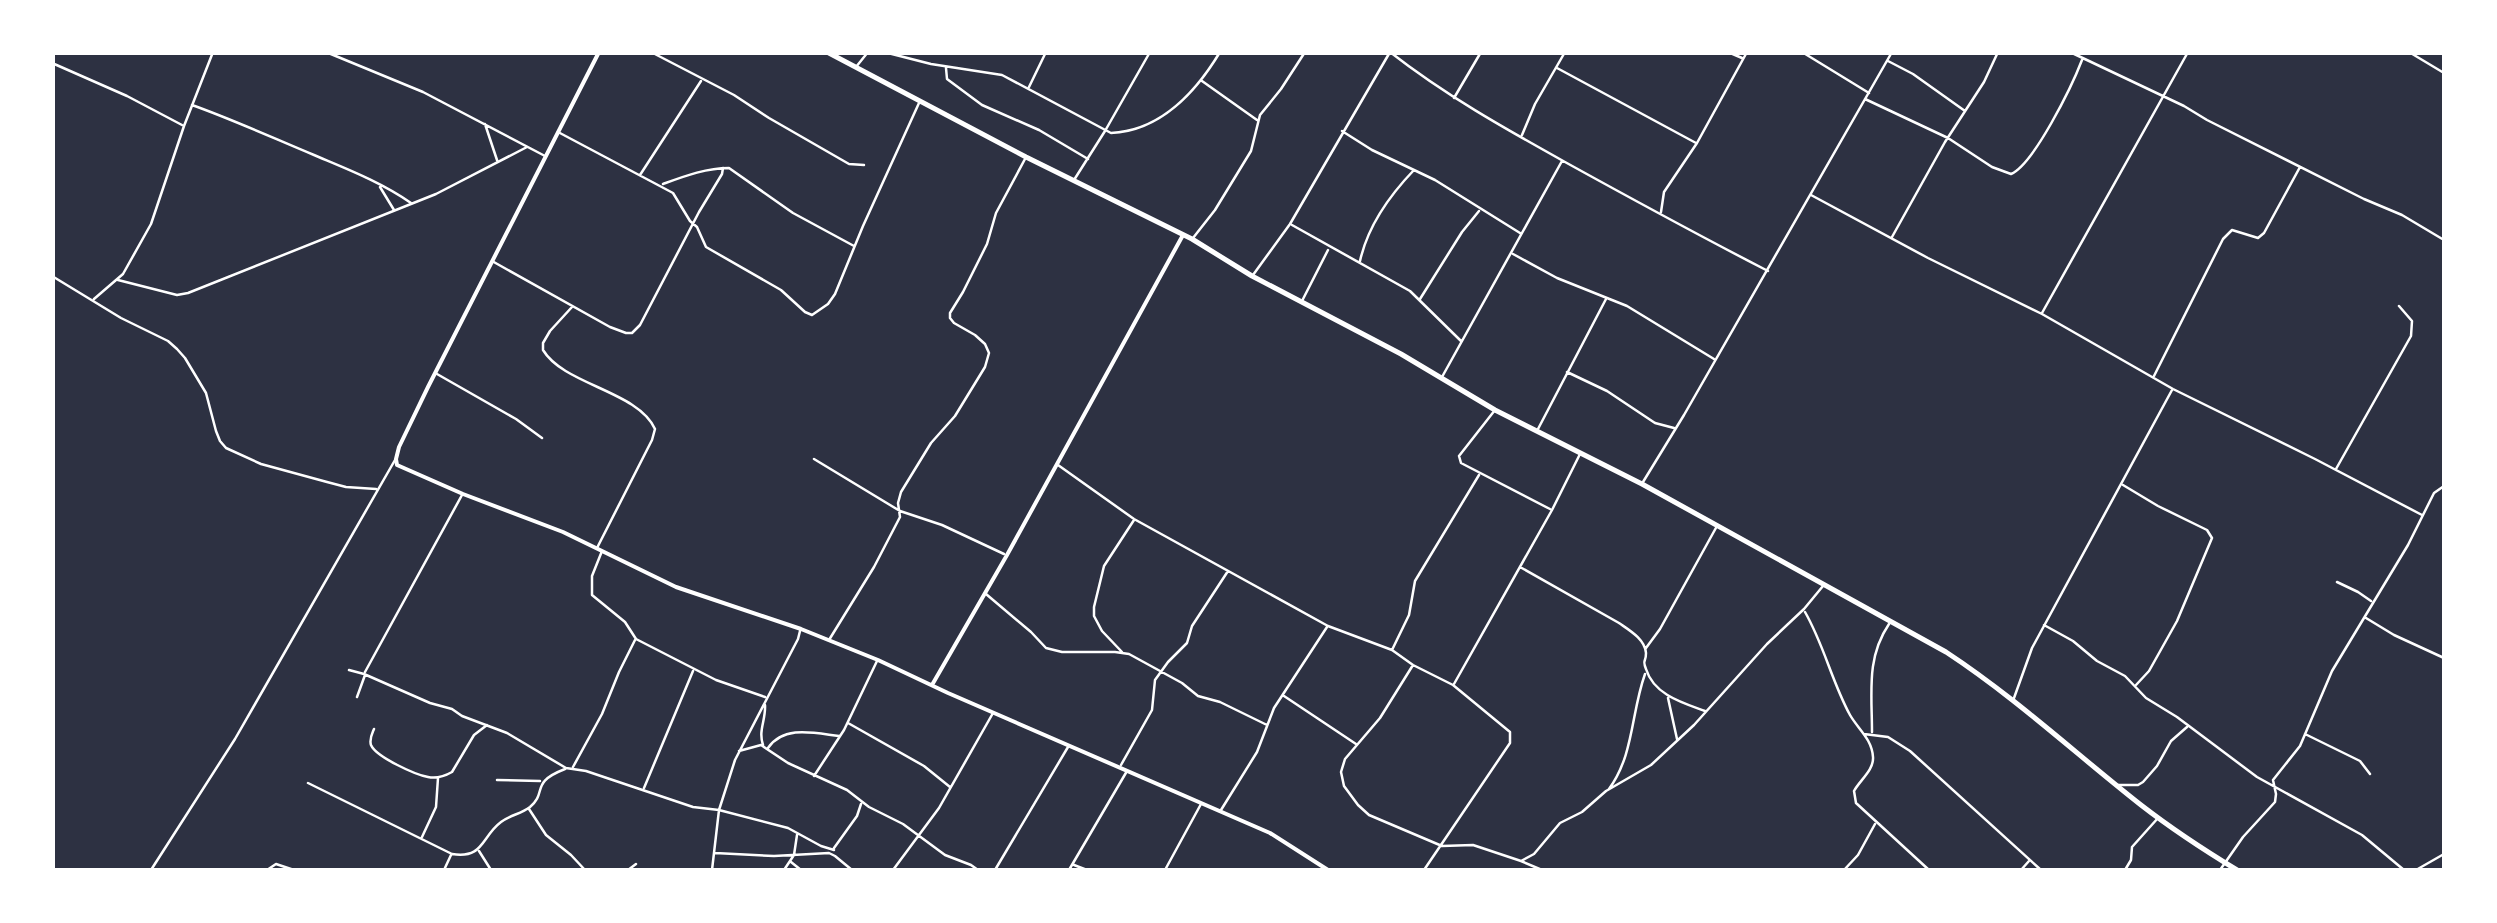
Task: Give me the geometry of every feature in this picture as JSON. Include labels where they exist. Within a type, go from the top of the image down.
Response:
[{"type":"highway","points":[[827,52],[1026,158],[1192,239],[1495,410],[1642,484],[1891,620],[2014,699],[2158,818],[2237,870]]},
{"type":"street","points":[[93,300],[118,280],[152,224],[212,52]]},
{"type":"street","points":[[326,52],[423,92],[545,156]]},
{"type":"street","points":[[151,870],[219,765],[396,459],[435,373],[599,52]]},
{"type":"street","points":[[651,52],[849,164],[864,165]]},
{"type":"street","points":[[855,68],[868,52]]},
{"type":"street","points":[[884,52],[1002,75],[1111,133],[1148,126],[1163,116],[1201,80],[1220,52]]},
{"type":"street","points":[[1028,89],[1046,52]]},
{"type":"street","points":[[1073,180],[1150,52]]},
{"type":"street","points":[[1192,239],[1251,151],[1258,121],[1305,52]]},
{"type":"street","points":[[1252,276],[1290,224],[1390,52],[1454,98],[1520,138],[1768,271]]},
{"type":"street","points":[[1454,98],[1482,52]]},
{"type":"street","points":[[1520,138],[1565,52]]},
{"type":"street","points":[[1728,52],[1744,58]]},
{"type":"street","points":[[1661,216],[1664,192],[1698,144],[1747,52]]},
{"type":"street","points":[[1802,52],[1868,93]]},
{"type":"street","points":[[1642,484],[1892,52]]},
{"type":"street","points":[[1892,239],[1998,52]]},
{"type":"street","points":[[2070,52],[2402,215],[2444,240]]},
{"type":"street","points":[[2042,314],[2188,52]]},
{"type":"street","points":[[2409,52],[2444,73]]},
{"type":"street","points":[[1865,99],[1948,138],[1992,168],[2016,172],[2044,134],[2082,59]]},
{"type":"street","points":[[1888,61],[1966,112]]},
{"type":"street","points":[[52,63],[184,126]]},
{"type":"street","points":[[946,66],[947,79],[971,98],[1039,130],[1088,159]]},
{"type":"street","points":[[1557,68],[1698,144]]},
{"type":"street","points":[[640,174],[702,80]]},
{"type":"street","points":[[1201,80],[1258,121]]},
{"type":"street","points":[[558,131],[674,194],[706,247],[781,290],[809,315],[836,294],[862,226],[920,102]]},
{"type":"street","points":[[192,105],[377,183],[412,204]]},
{"type":"street","points":[[485,123],[498,162]]},
{"type":"street","points":[[1342,131],[1372,150],[1415,169],[1522,234]]},
{"type":"street","points":[[118,280],[176,295],[188,294],[412,204],[528,147]]},
{"type":"street","points":[[830,640],[900,517],[901,492],[984,367],[988,352],[985,344],[954,323],[949,315],[988,244],[996,213],[1026,158]]},
{"type":"street","points":[[1441,379],[1562,160]]},
{"type":"street","points":[[2153,377],[2227,234],[2235,230],[2258,238],[2264,234],[2300,167]]},
{"type":"street","points":[[492,262],[610,327],[632,333],[723,168]]},
{"type":"street","points":[[1360,262],[1370,232],[1387,202],[1415,169]]},
{"type":"street","points":[[660,186],[694,172],[732,170],[793,213],[856,247]]},
{"type":"street","points":[[377,183],[395,211]]},
{"type":"street","points":[[1811,195],[2042,314],[2173,389],[2422,516]]},
{"type":"street","points":[[1420,299],[1480,210]]},
{"type":"street","points":[[1290,224],[1398,283],[1420,299],[1462,342]]},
{"type":"street","points":[[932,686],[1183,235]]},
{"type":"street","points":[[1302,302],[1330,247]]},
{"type":"street","points":[[1511,254],[1644,315],[1715,360]]},
{"type":"street","points":[[52,276],[168,341],[185,358],[206,393],[216,431],[226,448],[262,464],[346,487],[377,489]]},
{"type":"street","points":[[1536,432],[1606,298]]},
{"type":"street","points":[[574,306],[547,337],[543,350],[546,356],[560,369],[626,402],[655,428],[599,549],[592,594],[625,622],[636,638],[716,680],[765,700]]},
{"type":"street","points":[[2336,470],[2411,336],[2412,321],[2398,306]]},
{"type":"street","points":[[1567,372],[1607,392],[1648,420],[1676,428]]},
{"type":"street","points":[[435,373],[542,438]]},
{"type":"street","points":[[2014,699],[2032,648],[2173,389]]},
{"type":"street","points":[[1495,410],[1459,456],[1462,465],[1552,510]]},
{"type":"street","points":[[1453,685],[1552,510],[1580,452]]},
{"type":"street","points":[[396,459],[400,468],[563,532],[676,587],[801,628],[1120,766],[1270,833],[1328,870]]},
{"type":"street","points":[[814,459],[900,511],[1007,555]]},
{"type":"street","points":[[1057,464],[1134,519],[1328,626],[1392,650],[1453,685],[1510,732],[1512,740],[1424,870]]},
{"type":"street","points":[[1392,650],[1409,615],[1414,581],[1480,474]]},
{"type":"street","points":[[2120,484],[2212,536],[2188,600],[2149,672],[2135,686]]},
{"type":"street","points":[[2220,870],[2272,806],[2276,774],[2300,746],[2332,671],[2408,545],[2434,493],[2444,486]]},
{"type":"street","points":[[357,697],[365,674],[463,494]]},
{"type":"street","points":[[1134,519],[1104,566],[1094,608],[1096,622],[1123,653],[1198,696],[1220,702],[1267,726]]},
{"type":"street","points":[[1645,649],[1718,526]]},
{"type":"street","points":[[1520,567],[1619,622],[1645,649],[1646,670],[1636,699],[1624,764],[1608,790]]},
{"type":"street","points":[[1120,766],[1152,710],[1153,687],[1161,672],[1187,644],[1192,626],[1228,571]]},
{"type":"street","points":[[2337,582],[2372,602]]},
{"type":"street","points":[[1521,861],[1534,854],[1560,823],[1643,771],[1678,740],[1824,585]]},
{"type":"street","points":[[984,593],[1050,650],[1123,653]]},
{"type":"street","points":[[1804,610],[1819,637],[1840,696],[1872,752],[1874,761],[1856,786],[1858,806],[1929,870]]},
{"type":"street","points":[[2364,617],[2444,658]]},
{"type":"street","points":[[1872,733],[1871,668],[1878,643],[1891,620]]},
{"type":"street","points":[[1221,811],[1257,752],[1282,695],[1328,626]]},
{"type":"street","points":[[2044,626],[2125,676],[2146,698],[2250,772],[2362,835],[2404,870]]},
{"type":"street","points":[[712,870],[719,810],[739,751],[801,628]]},
{"type":"street","points":[[308,783],[452,854],[469,854],[478,850],[498,824],[528,808],[543,781],[569,768],[602,714],[636,638]]},
{"type":"street","points":[[814,776],[848,723],[878,660]]},
{"type":"street","points":[[1413,664],[1380,718],[1345,759],[1340,772],[1344,786],[1369,815],[1442,846],[1473,844],[1542,870]]},
{"type":"street","points":[[644,790],[694,669]]},
{"type":"street","points":[[349,670],[452,708],[569,768],[692,808],[719,810],[788,828],[833,852],[852,870]]},
{"type":"street","points":[[1646,670],[1667,695],[1706,711]]},
{"type":"street","points":[[1282,695],[1356,744]]},
{"type":"street","points":[[1667,695],[1678,740]]},
{"type":"street","points":[[765,700],[760,730],[766,748]]},
{"type":"street","points":[[893,870],[952,788],[993,712]]},
{"type":"street","points":[[848,723],[924,766],[952,788]]},
{"type":"street","points":[[374,728],[371,744],[382,755],[415,772],[438,777],[452,772],[474,736],[486,725]]},
{"type":"street","points":[[2117,786],[2142,782],[2157,766],[2171,740],[2188,726]]},
{"type":"street","points":[[766,748],[786,734],[840,736]]},
{"type":"street","points":[[1864,734],[1892,739],[1919,758],[2040,870]]},
{"type":"street","points":[[2306,734],[2360,761],[2370,774]]},
{"type":"street","points":[[995,870],[1070,744]]},
{"type":"street","points":[[739,751],[752,746],[766,748],[788,763],[847,790],[944,855],[978,870]]},
{"type":"street","points":[[1069,870],[1128,770]]},
{"type":"street","points":[[421,838],[436,807],[438,777]]},
{"type":"street","points":[[496,780],[543,781]]},
{"type":"street","points":[[833,852],[856,816],[861,800]]},
{"type":"street","points":[[1165,870],[1201,803]]},
{"type":"street","points":[[528,808],[546,834],[583,870]]},
{"type":"street","points":[[2125,870],[2132,847],[2158,818]]},
{"type":"street","points":[[1844,870],[1858,855],[1876,823]]},
{"type":"street","points":[[784,870],[794,855],[798,833]]},
{"type":"street","points":[[478,850],[492,870]]},
{"type":"street","points":[[714,852],[760,856],[833,852]]},
{"type":"street","points":[[444,870],[452,854]]},
{"type":"street","points":[[2416,870],[2444,854]]},
{"type":"street","points":[[2021,870],[2030,860]]},
{"type":"street","points":[[790,861],[801,870]]},
{"type":"street","points":[[266,870],[276,864],[294,870]]},
{"type":"street","points":[[628,870],[636,864]]},
{"type":"street","points":[[1073,864],[1087,870]]},
{"type":"street","points":[[310,870],[318,870]]}]
